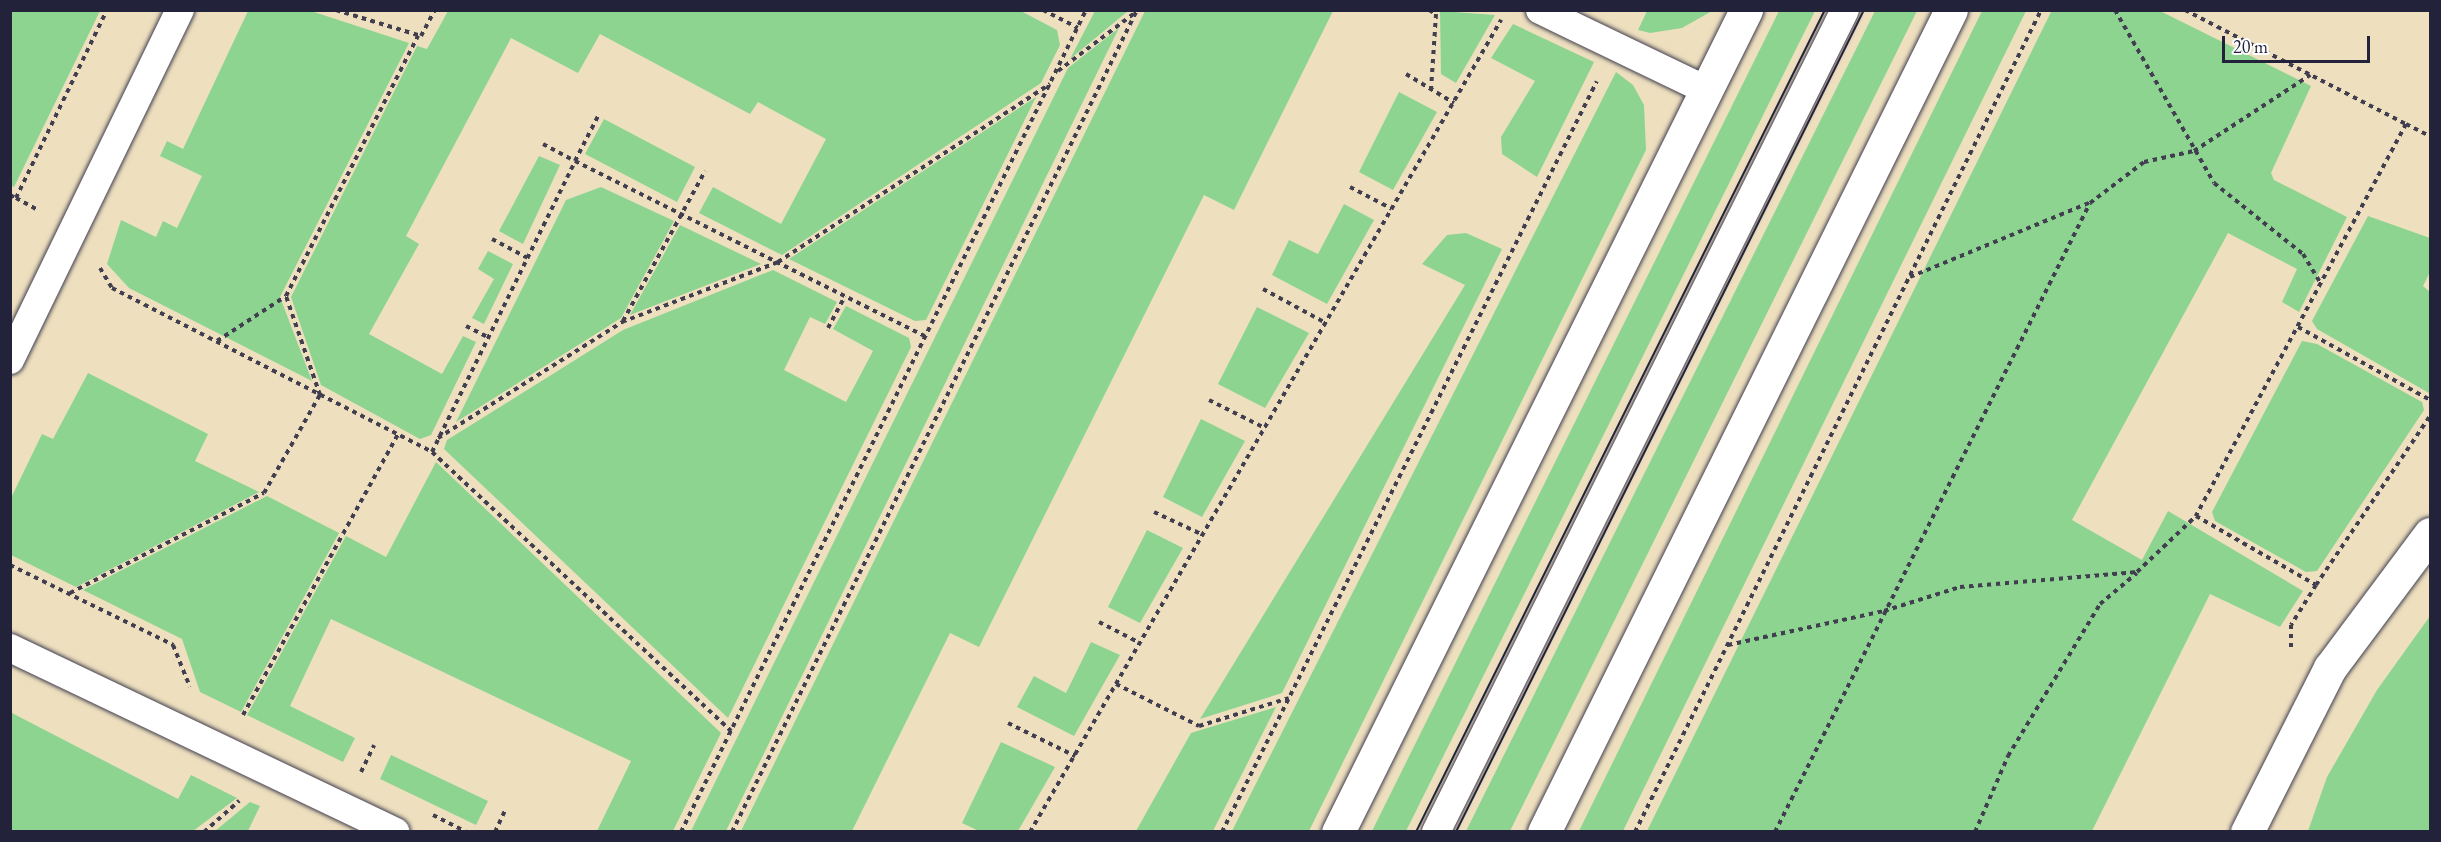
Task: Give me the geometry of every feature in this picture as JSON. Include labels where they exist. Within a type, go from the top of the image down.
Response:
[{"type":"street","points":[[1338,831],[1708,91],[1746,10]]},
{"type":"street","points":[[1544,831],[1951,10]]},
{"type":"street","points":[[2247,831],[2330,668],[2430,534]]},
{"type":"lane","points":[[10,360],[180,10]]},
{"type":"lane","points":[[1540,10],[1708,91]]},
{"type":"lane","points":[[1436,831],[1845,10]]},
{"type":"lane","points":[[10,648],[395,831]]},
{"type":"path","points":[[10,195],[16,198],[107,10]]},
{"type":"path","points":[[336,10],[418,36]]},
{"type":"path","points":[[217,341],[286,296],[418,36],[435,10]]},
{"type":"path","points":[[1043,10],[1078,28]]},
{"type":"path","points":[[681,831],[1086,10]]},
{"type":"path","points":[[1429,10],[1436,14],[1431,89]]},
{"type":"path","points":[[1030,831],[1507,10]]},
{"type":"path","points":[[1635,831],[2042,10]]},
{"type":"path","points":[[2115,10],[2214,183],[2303,254],[2321,285]]},
{"type":"path","points":[[2185,10],[2430,136]]},
{"type":"path","points":[[1055,73],[1137,11]]},
{"type":"path","points":[[732,831],[1137,11]]},
{"type":"path","points":[[1406,74],[1454,103]]},
{"type":"path","points":[[1910,277],[2090,203],[2144,162],[2194,151],[2310,75]]},
{"type":"path","points":[[438,439],[622,322],[777,262],[1050,84]]},
{"type":"path","points":[[1222,831],[1593,91]]},
{"type":"path","points":[[432,452],[599,114]]},
{"type":"path","points":[[1975,831],[2008,756],[2100,604],[2196,516],[2406,124]]},
{"type":"path","points":[[543,144],[925,336]]},
{"type":"path","points":[[622,322],[705,171]]},
{"type":"path","points":[[1350,187],[1392,209]]},
{"type":"path","points":[[1775,831],[2090,203]]},
{"type":"path","points":[[492,239],[527,258]]},
{"type":"path","points":[[99,258],[112,288],[432,452],[731,731]]},
{"type":"path","points":[[1263,289],[1326,323]]},
{"type":"path","points":[[70,593],[264,493],[320,395],[286,296]]},
{"type":"path","points":[[828,328],[845,296]]},
{"type":"path","points":[[466,326],[488,337]]},
{"type":"path","points":[[2298,327],[2430,400]]},
{"type":"path","points":[[1209,400],[1265,428]]},
{"type":"path","points":[[2290,660],[2291,626],[2430,416]]},
{"type":"path","points":[[240,721],[398,434]]},
{"type":"path","points":[[1154,512],[1203,535]]},
{"type":"path","points":[[2196,516],[2316,585]]},
{"type":"path","points":[[10,565],[173,645],[195,700]]},
{"type":"path","points":[[1728,645],[1884,610],[1960,587],[2137,572]]},
{"type":"path","points":[[1099,622],[1140,643]]},
{"type":"path","points":[[1116,684],[1199,726],[1289,698]]},
{"type":"path","points":[[1008,723],[1075,756]]},
{"type":"path","points":[[358,778],[374,745]]},
{"type":"path","points":[[495,831],[506,808]]},
{"type":"path","points":[[427,812],[466,831]]},
{"type":"green space","points":[[1019,10],[1057,30],[1060,45],[1041,83],[782,255],[699,213],[713,187],[781,224],[826,139],[758,102],[750,114],[600,34],[578,73],[511,38],[406,236],[419,244],[369,334],[442,374],[463,336],[476,342],[431,435],[420,439],[321,385],[291,297],[417,46],[427,49],[448,11]]},
{"type":"green space","points":[[1647,10],[1712,11],[1682,28],[1650,33],[1638,30]]},
{"type":"green space","points":[[2052,10],[2160,11],[2311,86],[2271,173],[2274,180],[2347,217],[2299,312],[2282,302],[2297,269],[2228,233],[2072,520],[2142,560],[2168,511],[2303,591],[2280,627],[2210,594],[2092,831],[1647,831]]},
{"type":"green space","points":[[10,11],[100,11],[14,187],[10,185]]},
{"type":"green space","points":[[248,11],[311,11],[409,43],[280,297],[312,381],[129,288],[107,264],[121,220],[156,237],[163,221],[177,228],[202,176],[160,156],[167,141],[183,149]]},
{"type":"green space","points":[[1095,11],[1128,11],[1070,59]]},
{"type":"green space","points":[[1145,11],[1333,11],[1234,210],[1204,195],[979,647],[950,633],[852,831],[741,831]]},
{"type":"green space","points":[[1440,11],[1495,15],[1456,83],[1441,74]]},
{"type":"green space","points":[[1779,11],[1815,11],[1406,831],[1372,831]]},
{"type":"green space","points":[[1875,11],[1917,11],[1510,831],[1466,831]]},
{"type":"green space","points":[[1982,11],[2026,11],[1623,831],[1579,831]]},
{"type":"green space","points":[[1513,24],[1594,62],[1537,177],[1502,154],[1501,137],[1535,81],[1491,58]]},
{"type":"green space","points":[[1119,28],[726,831],[691,831],[1068,68]]},
{"type":"green space","points":[[1616,72],[1633,85],[1644,105],[1646,150],[1309,831],[1232,831]]},
{"type":"green space","points":[[1399,92],[1437,112],[1393,190],[1359,172]]},
{"type":"green space","points":[[1036,97],[926,320],[915,321],[789,259]]},
{"type":"green space","points":[[604,119],[695,167],[677,202],[585,154]]},
{"type":"green space","points":[[539,156],[560,165],[523,244],[499,231]]},
{"type":"green space","points":[[601,187],[674,221],[621,318],[456,422],[566,200]]},
{"type":"green space","points":[[1344,204],[1374,220],[1327,304],[1272,275],[1289,240],[1318,254]]},
{"type":"green space","points":[[2368,216],[2430,238],[2430,272],[2423,286],[2430,292],[2429,393],[2317,329],[2312,321]]},
{"type":"green space","points":[[680,225],[761,264],[630,315]]},
{"type":"green space","points":[[1466,233],[1502,249],[1282,693],[1200,719],[1465,285],[1422,264],[1447,235]]},
{"type":"green space","points":[[488,251],[513,264],[484,324],[472,318],[494,279],[478,269]]},
{"type":"green space","points":[[773,270],[837,302],[825,324],[810,317],[784,370],[846,402],[873,351],[833,329],[846,306],[909,338],[911,347],[728,718],[444,449],[447,440],[623,330]]},
{"type":"green space","points":[[1257,307],[1309,333],[1265,408],[1218,384]]},
{"type":"green space","points":[[2302,341],[2317,344],[2422,402],[2424,410],[2317,571],[2306,572],[2215,521],[2212,512]]},
{"type":"green space","points":[[88,373],[208,434],[195,461],[259,492],[76,587],[11,555],[11,498],[42,434],[53,439]]},
{"type":"green space","points":[[1201,419],[1245,441],[1202,517],[1163,497]]},
{"type":"green space","points":[[436,462],[721,733],[673,831],[597,831],[631,761],[331,619],[290,706],[355,738],[343,762],[247,715],[346,536],[386,557]]},
{"type":"green space","points":[[267,496],[339,533],[241,712],[200,692],[182,639],[83,590]]},
{"type":"green space","points":[[1147,530],[1183,548],[1140,623],[1108,607]]},
{"type":"green space","points":[[2430,616],[2430,831],[2308,831],[2327,777],[2377,690]]},
{"type":"green space","points":[[1091,642],[1120,655],[1074,736],[1017,707],[1034,676],[1066,693]]},
{"type":"green space","points":[[1276,707],[1213,831],[1136,831],[1191,733]]},
{"type":"green space","points":[[10,712],[178,799],[191,775],[237,798],[193,831],[12,831]]},
{"type":"green space","points":[[1001,742],[1055,767],[1018,831],[979,831],[962,823]]},
{"type":"green space","points":[[391,755],[488,801],[476,825],[380,779]]},
{"type":"green space","points":[[250,802],[260,806],[248,831],[215,831]]},
{"type":"tram line","points":[[1416,832],[1825,10]]},
{"type":"tram line","points":[[1456,832],[1864,10]]}]
